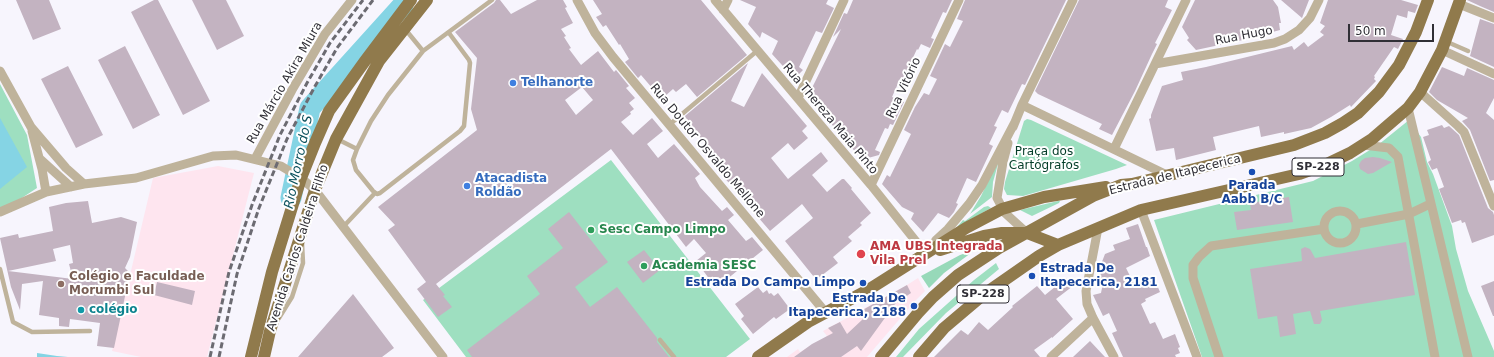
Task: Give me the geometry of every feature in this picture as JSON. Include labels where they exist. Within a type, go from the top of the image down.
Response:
[{"type":"main road","name":"Avenida Carlos Caldeira Filho","points":[[264,357],[270,331],[300,235],[315,190],[336,139],[400,24],[411,0]]},
{"type":"main road","name":"Avenida Carlos Caldeira Filho","points":[[251,357],[272,272],[301,178],[314,143],[329,111],[400,24],[427,0]]},
{"type":"main road","name":"Estrada de Itapecerica","points":[[881,357],[933,297],[958,275],[999,248],[1093,196],[1121,185],[1294,145],[1343,124],[1358,113],[1380,92],[1399,66],[1416,32],[1428,0]]},
{"type":"main road","name":"SP-228","points":[[919,357],[944,328],[983,295],[1039,256],[1058,245],[1141,210],[1298,174],[1327,164],[1363,145],[1392,123],[1408,108],[1420,92],[1443,45],[1459,2]]},
{"type":"main road","points":[[758,357],[802,326],[868,290],[966,228],[1002,209],[1044,197],[1121,185]]},
{"type":"main road","points":[[926,254],[984,236],[1002,233],[1027,233],[1058,245]]},
{"type":"street","name":"Rua Márcio Akira Miura","points":[[256,159],[292,90],[325,34],[352,0]]},
{"type":"street","name":"Rua Doutor Osvaldo Mellone","points":[[577,0],[608,51],[826,313]]},
{"type":"street","name":"Rua Thereza Maia Pinto","points":[[714,0],[871,185],[926,254]]},
{"type":"street","points":[[723,10],[728,0]]},
{"type":"street","points":[[798,98],[844,0]]},
{"type":"street","name":"Rua Vitório","points":[[871,185],[959,0]]},
{"type":"street","points":[[926,254],[936,240],[948,229],[969,204],[982,185],[1015,122],[1073,0]]},
{"type":"street","points":[[1114,149],[1186,0]]},
{"type":"street","name":"Rua Hugo","points":[[1155,64],[1274,43],[1285,39],[1299,30],[1310,18],[1318,0]]},
{"type":"street","points":[[1459,2],[1494,18]]},
{"type":"street","points":[[1443,45],[1494,74]]},
{"type":"street","points":[[0,71],[31,127],[66,168],[84,184]]},
{"type":"street","points":[[1420,92],[1464,132],[1494,206]]},
{"type":"street","points":[[1022,105],[1167,175]]},
{"type":"street","points":[[1408,108],[1468,357]]},
{"type":"street","points":[[1015,122],[1003,162],[997,188],[997,198],[1002,209],[1027,233]]},
{"type":"street","points":[[31,127],[46,192]]},
{"type":"street","points":[[1363,145],[1389,148],[1398,157],[1435,357]]},
{"type":"street","points":[[0,212],[46,192],[84,184],[136,178],[213,156],[236,154],[281,166],[301,178],[315,190],[443,357]]},
{"type":"street","points":[[39,158],[71,187]]},
{"type":"street","points":[[1357,224],[1409,214],[1430,204]]},
{"type":"street","points":[[1141,210],[1197,357]]},
{"type":"street","points":[[1343,211],[1352,215],[1357,224],[1355,235],[1347,242],[1337,243],[1328,238],[1324,228],[1326,219],[1333,212],[1343,211]]},
{"type":"street","points":[[1098,228],[1086,291],[1088,304],[1093,318],[1114,357]]},
{"type":"street","points":[[1219,357],[1193,278],[1192,265],[1211,246],[1324,228]]},
{"type":"street","points":[[1051,357],[1093,318]]},
{"type":"lane","points":[[375,193],[356,170],[353,164],[357,149],[371,122],[388,95],[423,51],[492,0]]},
{"type":"lane","points":[[400,24],[423,51]]},
{"type":"lane","points":[[343,227],[375,193],[380,193],[460,131],[464,126],[470,63],[449,33]]},
{"type":"lane","points":[[1443,45],[1468,51]]},
{"type":"lane","points":[[669,125],[757,50]]},
{"type":"lane","points":[[336,139],[357,149]]},
{"type":"lane","points":[[0,269],[13,322],[32,332],[90,330]]},
{"type":"lane","points":[[660,340],[674,357]]},
{"type":"shaded area","points":[[218,166],[254,173],[207,357],[141,357],[112,351],[153,178]]},
{"type":"shaded area","points":[[918,278],[925,291],[867,357],[787,357],[798,349],[800,352],[827,336],[823,331]]},
{"type":"green space","points":[[0,84],[27,135],[37,188],[11,205],[0,209]]},
{"type":"green space","name":"Praça dos Cartógrafos","points":[[1027,119],[1127,165],[1023,196],[1007,195],[1004,189],[1005,182],[1024,121]]},
{"type":"green space","points":[[1409,120],[1421,137],[1427,162],[1433,174],[1452,226],[1456,249],[1468,291],[1494,351],[1494,357],[1202,357],[1154,220],[1313,181],[1352,161],[1378,145]]},
{"type":"green space","name":"Sesc Campo Limpo","points":[[611,160],[750,339],[726,357],[466,357],[423,300]]},
{"type":"green space","points":[[997,163],[992,197],[970,214],[981,196]]},
{"type":"green space","points":[[1060,201],[1059,203],[1032,216],[1020,210]]},
{"type":"green space","points":[[988,206],[991,208],[957,227],[963,220],[965,221],[984,207]]},
{"type":"green space","points":[[975,250],[944,273],[929,288],[921,276],[960,255]]},
{"type":"green space","points":[[996,263],[999,269],[946,313],[903,357],[896,357],[919,329],[974,280]]},
{"type":"water","points":[[0,118],[27,167],[0,189]]},
{"type":"water","points":[[37,353],[57,356],[68,357],[37,357]]},
{"type":"building","points":[[16,0],[49,0],[61,29],[33,40]]},
{"type":"building","points":[[154,0],[158,0],[210,101],[183,115],[131,12]]},
{"type":"building","points":[[192,0],[226,0],[244,36],[217,50]]},
{"type":"building","points":[[496,0],[500,0],[511,14],[537,0],[563,0],[567,7],[565,8],[573,23],[561,29],[571,48],[569,49],[581,65],[598,51],[614,72],[616,70],[629,86],[626,88],[635,98],[629,103],[634,109],[630,112],[631,114],[621,122],[633,135],[652,118],[663,131],[647,144],[658,158],[674,144],[700,174],[695,178],[700,187],[722,211],[727,207],[734,215],[728,220],[746,241],[752,237],[763,250],[716,288],[696,261],[706,253],[694,239],[686,247],[611,149],[436,284],[452,307],[438,317],[417,289],[426,282],[388,230],[395,225],[378,207],[477,130],[471,109],[477,58],[455,32]],"holes":[[[582,87],[593,100],[576,115],[565,100]]]},
{"type":"building","points":[[593,0],[701,0],[747,55],[697,97],[686,84],[676,92],[673,89],[664,97],[655,87],[653,89],[641,75],[638,78],[625,62],[629,59],[620,44],[619,45],[606,25],[603,27],[596,17],[602,14]]},
{"type":"building","points":[[740,0],[828,0],[826,4],[834,8],[822,33],[816,31],[799,67],[803,70],[797,76],[791,75],[772,54],[778,41],[762,32],[760,38],[748,24],[756,7]]},
{"type":"building","points":[[853,0],[952,0],[946,13],[943,12],[931,38],[934,39],[930,48],[921,44],[918,50],[917,49],[909,66],[916,69],[909,83],[900,79],[892,97],[904,102],[893,125],[890,124],[888,129],[885,128],[875,150],[880,152],[879,155],[868,158],[858,155],[809,98],[810,92],[841,29],[833,37],[844,13],[847,14]]},
{"type":"building","points":[[965,0],[1066,0],[1025,85],[1022,84],[1008,113],[1002,110],[994,126],[997,127],[989,144],[993,146],[976,182],[967,178],[956,203],[958,204],[954,212],[949,218],[938,213],[923,232],[911,219],[914,213],[902,207],[882,184],[887,175],[890,177],[911,134],[904,130],[915,107],[924,93],[929,95],[937,79],[930,76],[945,44],[950,47],[963,21],[957,19]]},
{"type":"building","points":[[1079,0],[1168,0],[1165,7],[1172,10],[1155,43],[1157,44],[1135,91],[1112,135],[1099,129],[1102,124],[1038,94],[1035,91]]},
{"type":"building","points":[[1195,0],[1273,0],[1278,7],[1281,23],[1279,23],[1280,30],[1265,34],[1264,28],[1242,32],[1243,40],[1196,50],[1187,40],[1189,38],[1182,27]]},
{"type":"building","points":[[1281,0],[1309,0],[1302,18]]},
{"type":"building","points":[[1328,0],[1401,0],[1418,5],[1415,13],[1408,11],[1407,18],[1397,15],[1391,35],[1403,39],[1398,49],[1394,47],[1374,76],[1376,81],[1351,107],[1350,105],[1311,128],[1284,134],[1284,132],[1261,137],[1259,126],[1213,137],[1216,150],[1176,160],[1174,148],[1156,151],[1149,119],[1151,118],[1162,86],[1183,80],[1181,72],[1292,46],[1294,50],[1304,42],[1308,47],[1324,35],[1320,32],[1325,26],[1320,23]]},
{"type":"building","points":[[1467,0],[1494,0],[1494,12],[1480,6]]},
{"type":"building","points":[[1480,19],[1494,24],[1494,67],[1470,56]]},
{"type":"building","points":[[125,46],[160,115],[133,129],[98,60]]},
{"type":"building","points":[[748,63],[731,101],[744,107],[762,73],[807,126],[802,131],[808,138],[794,150],[788,143],[771,158],[788,179],[821,152],[828,161],[812,175],[827,192],[842,179],[844,179],[871,213],[860,223],[862,225],[848,237],[852,241],[833,257],[838,263],[817,279],[785,241],[813,218],[802,204],[770,231],[744,201],[748,198],[732,180],[729,183],[722,175],[727,170],[716,157],[714,158],[706,148],[708,147],[694,130],[689,135],[679,123],[685,116]]},
{"type":"building","points":[[68,66],[103,135],[76,148],[41,79]]},
{"type":"building","points":[[1442,67],[1464,76],[1467,68],[1494,80],[1494,98],[1486,113],[1494,120],[1494,180],[1490,181],[1470,130],[1462,121],[1468,118],[1437,100],[1429,92]]},
{"type":"building","points":[[1442,125],[1444,128],[1449,126],[1459,135],[1488,208],[1494,215],[1494,235],[1472,243],[1465,222],[1462,223],[1461,220],[1452,223],[1439,189],[1444,187],[1437,168],[1432,170],[1428,162],[1431,160],[1423,137],[1429,135],[1427,130]]},
{"type":"building","points":[[1373,157],[1392,162],[1373,173],[1368,174],[1360,169],[1359,165],[1365,158]]},
{"type":"building","points":[[1289,197],[1293,222],[1237,230],[1234,212],[1251,210],[1250,203]]},
{"type":"building","points":[[88,201],[92,223],[121,217],[137,222],[130,257],[125,268],[130,273],[114,348],[97,346],[100,323],[70,319],[69,327],[59,326],[59,318],[39,315],[43,281],[22,284],[20,310],[11,287],[0,238],[18,234],[19,238],[53,231],[49,207],[66,203]],"holes":[[[70,245],[73,263],[69,264],[73,279],[8,271],[56,261],[53,249]]]},
{"type":"building","points":[[569,212],[608,262],[575,287],[590,307],[617,287],[657,338],[657,342],[669,357],[472,357],[467,350],[540,294],[527,276],[563,248],[548,229]]},
{"type":"building","points":[[1138,224],[1150,256],[1126,268],[1135,286],[1154,278],[1160,292],[1145,299],[1146,301],[1141,304],[1150,324],[1155,322],[1163,339],[1175,334],[1180,347],[1178,348],[1180,353],[1175,355],[1176,357],[1123,357],[1112,333],[1117,331],[1109,313],[1103,316],[1093,295],[1101,293],[1103,283],[1098,272],[1105,254],[1115,250],[1113,245],[1130,239],[1126,228]]},
{"type":"building","points":[[1406,242],[1415,295],[1320,311],[1322,320],[1320,324],[1314,324],[1310,311],[1293,314],[1296,334],[1280,337],[1277,316],[1258,319],[1250,269],[1302,261],[1301,249],[1305,247],[1310,249],[1315,258]]},
{"type":"building","name":"Academia SESC","points":[[644,250],[660,270],[643,283],[627,262]]},
{"type":"building","points":[[1066,278],[1073,286],[1056,299],[1073,319],[1052,338],[1034,350],[1040,357],[934,357],[961,330],[968,335],[979,322],[988,330],[1013,307],[1012,306],[1037,286],[1045,295]]},
{"type":"building","points":[[1494,281],[1494,316],[1493,316],[1481,286]]},
{"type":"building","points":[[157,282],[195,291],[192,305],[154,295]]},
{"type":"building","points":[[907,285],[911,293],[895,304],[861,351],[857,346],[841,357],[794,357],[812,344],[833,333],[828,328],[840,322],[847,334],[863,319],[859,312]]},
{"type":"building","points":[[758,287],[763,293],[767,290],[769,294],[771,293],[774,296],[778,293],[790,309],[776,319],[774,317],[753,334],[741,319],[744,316],[735,304]]},
{"type":"building","points":[[353,294],[394,348],[382,357],[298,357]]},
{"type":"building","points":[[1090,341],[1105,357],[1073,357]]},
{"type":"waterway","name":"Rio Morro do S","points":[[291,198],[310,108],[403,5]]},
{"type":"railway","points":[[210,357],[229,272],[252,205],[280,135],[330,43],[363,0]]},
{"type":"railway","points":[[219,357],[237,274],[259,208],[287,139],[337,48],[373,0]]},
{"type":"place","name":"Telhanorte","points":[[513,83]]},
{"type":"place","name":"Parada Aabb B/C","points":[[1252,172]]},
{"type":"place","name":"Atacadista Roldão","points":[[467,186]]},
{"type":"place","name":"Sesc Campo Limpo","points":[[591,230]]},
{"type":"place","name":"AMA UBS Integrada Vila Prel","points":[[861,254]]},
{"type":"place","name":"Academia SESC","points":[[644,266]]},
{"type":"place","name":"Estrada De Itapecerica, 2181","points":[[1032,276]]},
{"type":"place","name":"Estrada Do Campo Limpo","points":[[863,283]]},
{"type":"place","name":"Colégio e Faculdade Morumbi Sul","points":[[61,284]]},
{"type":"place","name":"Estrada De Itapecerica, 2188","points":[[914,306]]},
{"type":"place","name":"colégio","points":[[81,310]]}]
